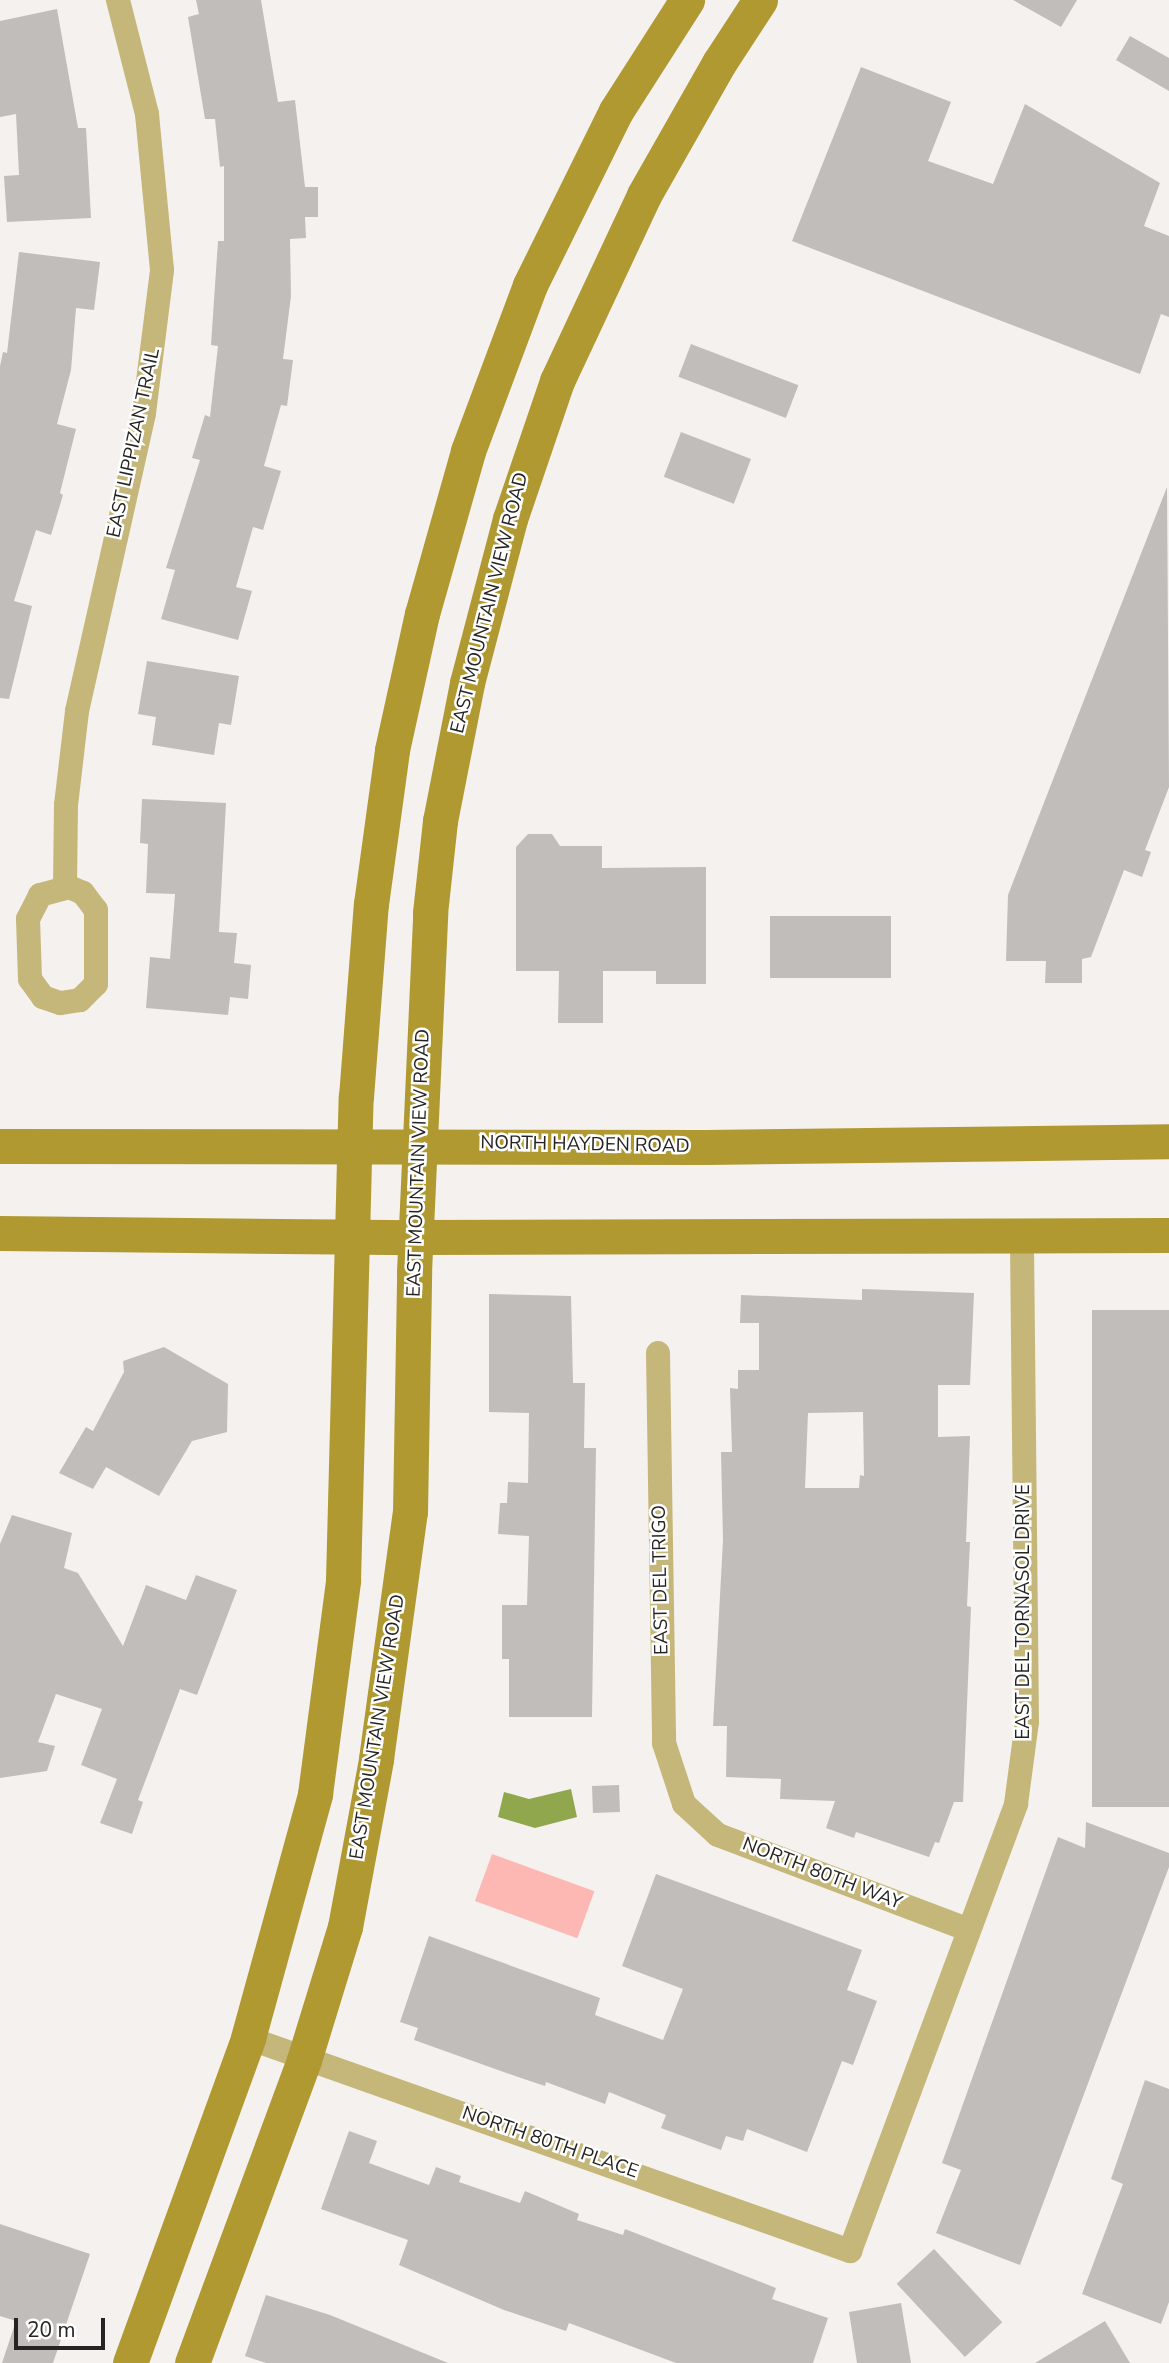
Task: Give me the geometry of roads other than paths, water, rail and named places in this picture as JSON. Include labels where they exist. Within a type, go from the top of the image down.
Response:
[{"type":"main road","points":[[130,2363],[248,2038],[315,1794],[343,1580],[355,1145],[371,904],[383,807],[422,614],[458,487],[530,285],[616,111],[687,0]]},
{"type":"main road","name":"EAST MOUNTAIN VIEW ROAD","points":[[192,2363],[304,2060],[345,1927],[376,1759],[411,1512],[418,1144],[430,913],[440,821],[467,683],[513,507],[557,381],[625,234],[719,63],[760,0]]},
{"type":"main road","name":"NORTH HAYDEN ROAD","points":[[0,1146],[418,1144],[719,1147],[1169,1141]]},
{"type":"main road","points":[[0,1233],[354,1237],[1169,1235]]},
{"type":"street","name":"EAST LIPPIZAN TRAIL","points":[[65,887],[66,805],[77,711],[144,413],[162,270],[147,114],[118,0]]},
{"type":"street","points":[[65,887],[91,900],[98,925],[96,984],[80,999],[60,1003],[43,997],[30,979],[28,919],[40,895],[65,887]]},
{"type":"street","name":"EAST DEL TORNASOL DRIVE","points":[[850,2251],[1016,1804],[1027,1722],[1022,1237]]},
{"type":"street","name":"EAST DEL TRIGO","points":[[658,1353],[664,1743],[684,1804]]},
{"type":"street","name":"NORTH 80TH WAY","points":[[684,1804],[719,1835],[969,1930]]},
{"type":"street","name":"NORTH 80TH PLACE","points":[[248,2038],[850,2251]]}]
